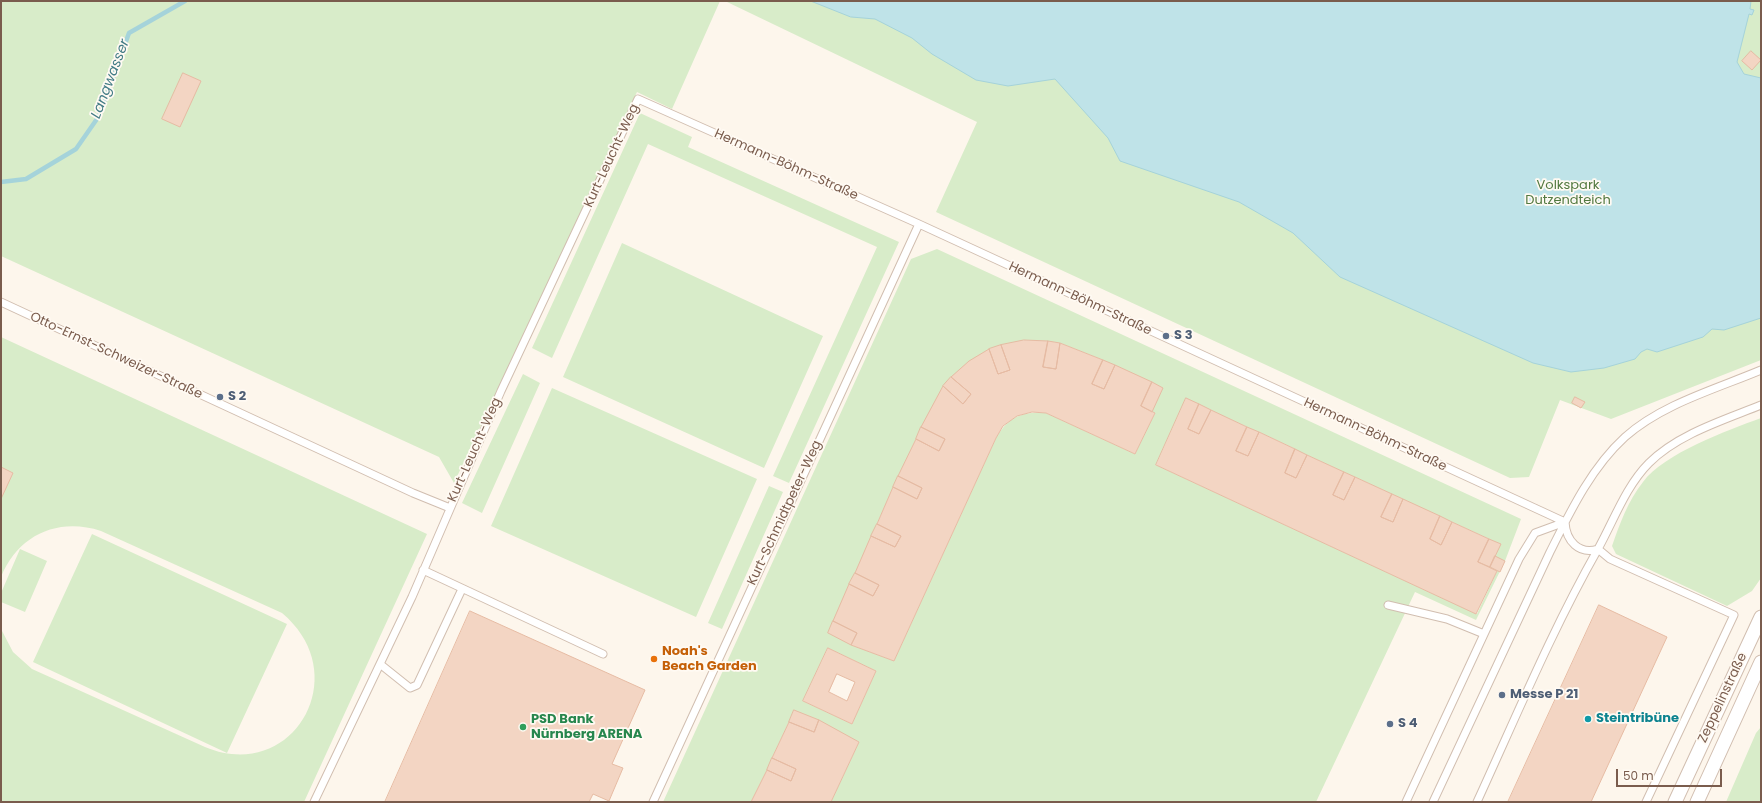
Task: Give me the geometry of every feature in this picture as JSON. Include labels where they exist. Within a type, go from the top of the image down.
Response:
[{"type":"street","name":"Zeppelinstraße","points":[[1675,802],[1761,617]]},
{"type":"street","name":"Zeppelinstraße","points":[[1697,802],[1761,662]]},
{"type":"lane","name":"Hermann-Böhm-Straße","points":[[638,99],[919,224],[1565,522]]},
{"type":"lane","name":"Kurt-Leucht-Weg","points":[[314,802],[423,570],[501,391],[638,99]]},
{"type":"lane","name":"Kurt-Schmidtpeter-Weg","points":[[652,802],[919,224]]},
{"type":"lane","name":"Otto-Ernst-Schweizer-Straße","points":[[1,302],[406,490],[450,508]]},
{"type":"lane","points":[[1433,802],[1565,522],[1602,463],[1633,430],[1673,407],[1761,370]]},
{"type":"lane","points":[[1477,802],[1585,569],[1598,549],[1632,485],[1650,462],[1690,435],[1761,405]]},
{"type":"lane","points":[[1565,522],[1567,534],[1576,546],[1584,551],[1598,549],[1610,559],[1734,615],[1646,802]]},
{"type":"lane","points":[[1406,802],[1519,559],[1535,533],[1565,522]]},
{"type":"lane","points":[[423,570],[603,654]]},
{"type":"lane","points":[[380,664],[410,688],[417,685],[462,589]]},
{"type":"lane","points":[[1388,606],[1448,619],[1484,634]]},
{"type":"green space","points":[[1,1],[720,1],[672,109],[637,92],[454,483],[439,457],[1,256]]},
{"type":"green space","name":"Volkspark Dutzendteich","points":[[725,1],[1761,1],[1761,360],[1611,419],[1560,400],[1529,477],[1510,478],[936,212],[977,122]]},
{"type":"green space","points":[[640,113],[692,137],[688,147],[899,242],[789,483],[773,476],[877,247],[648,144],[552,358],[532,348]]},
{"type":"green space","points":[[622,243],[823,336],[764,468],[563,377]]},
{"type":"green space","points":[[937,249],[1521,519],[1505,561],[1476,620],[1415,592],[1316,802],[831,802],[859,742],[789,722],[772,758],[796,769],[791,781],[767,770],[751,802],[663,802],[911,259]],"holes":[[[1024,340],[1060,343],[1103,360],[1092,384],[1155,413],[1135,454],[1046,413],[1023,414],[1011,420],[996,438],[894,661],[852,645],[877,524],[893,488],[917,499],[899,476],[916,439],[939,451]],[[1186,399],[1247,427],[1236,451],[1259,432],[1295,449],[1285,473],[1296,478],[1307,455],[1343,472],[1333,495],[1355,477],[1391,494],[1441,545],[1452,522],[1489,539],[1478,562],[1497,571],[1477,614],[1156,465]],[[828,648],[876,671],[852,724],[803,701]]]},
{"type":"green space","points":[[1,337],[427,534],[304,802],[1,802],[1,629],[13,652],[32,669],[205,747],[237,754],[265,750],[288,737],[304,717],[313,692],[314,665],[304,638],[282,613],[101,531],[85,527],[70,526],[55,528],[41,533],[29,540],[18,550],[8,562],[1,577]]},
{"type":"green space","points":[[523,374],[540,383],[482,513],[462,503]]},
{"type":"green space","points":[[552,388],[757,479],[696,617],[491,526]]},
{"type":"green space","points":[[1761,418],[1761,578],[1752,591],[1727,606],[1616,554],[1612,546],[1625,512],[1638,489],[1652,472],[1665,462],[1697,444]]},
{"type":"green space","points":[[769,486],[783,492],[722,629],[708,623]]},
{"type":"green space","points":[[92,534],[287,624],[227,753],[33,662]]},
{"type":"green space","points":[[20,549],[47,561],[25,612],[1,602],[1,593]]},
{"type":"green space","points":[[1761,727],[1761,802],[1726,802],[1756,733]]},
{"type":"water","name":"Volkspark Dutzendteich","points":[[811,1],[1751,1],[1750,9],[1754,10],[1752,15],[1749,14],[1737,62],[1744,74],[1761,78],[1761,318],[1724,330],[1712,329],[1703,337],[1657,352],[1647,349],[1641,352],[1635,359],[1604,368],[1571,372],[1533,363],[1340,277],[1293,233],[1239,202],[1120,161],[1108,138],[1055,79],[1008,86],[976,80],[932,54],[912,38],[875,19],[851,17]]},
{"type":"building","points":[[1751,51],[1761,60],[1752,70],[1742,61]]},
{"type":"building","points":[[183,73],[201,81],[180,127],[162,119]]},
{"type":"building","points":[[1024,340],[1048,341],[1043,367],[1056,369],[1060,343],[1103,360],[1092,384],[1104,389],[1115,365],[1152,382],[1141,406],[1155,413],[1135,454],[1046,413],[1032,412],[1017,416],[1003,426],[996,438],[894,661],[851,645],[857,633],[833,621],[849,584],[873,596],[879,585],[855,573],[871,536],[895,547],[901,536],[877,524],[893,487],[917,499],[922,488],[898,476],[916,439],[939,451],[945,439],[921,427],[943,386],[963,404],[971,394],[951,377],[969,361],[989,349],[998,374],[1010,370],[1001,345]]},
{"type":"building","points":[[1048,341],[1060,343],[1056,369],[1043,367]]},
{"type":"building","points":[[1001,345],[1010,370],[998,374],[989,349]]},
{"type":"building","points":[[1103,360],[1115,365],[1104,389],[1092,384]]},
{"type":"building","points":[[951,377],[971,394],[963,404],[943,386]]},
{"type":"building","points":[[1152,382],[1163,388],[1152,412],[1141,406]]},
{"type":"building","points":[[1575,397],[1585,402],[1581,408],[1572,403]]},
{"type":"building","points":[[1186,398],[1199,404],[1188,429],[1199,434],[1211,410],[1247,427],[1236,451],[1248,456],[1259,432],[1295,449],[1285,473],[1296,478],[1307,455],[1344,472],[1333,495],[1344,500],[1355,477],[1392,494],[1381,517],[1393,522],[1403,499],[1440,516],[1430,539],[1441,545],[1452,522],[1489,539],[1478,562],[1497,571],[1476,614],[1156,465]]},
{"type":"building","points":[[1199,404],[1211,410],[1199,434],[1188,429]]},
{"type":"building","points":[[921,427],[945,439],[939,451],[916,439]]},
{"type":"building","points":[[1247,427],[1259,432],[1248,456],[1236,451]]},
{"type":"building","points":[[1295,449],[1307,455],[1296,478],[1285,473]]},
{"type":"building","points":[[1,467],[13,473],[1,499]]},
{"type":"building","points":[[1344,472],[1355,477],[1344,500],[1333,495]]},
{"type":"building","points":[[898,476],[922,488],[917,499],[893,487]]},
{"type":"building","points":[[1392,494],[1403,499],[1393,522],[1381,517]]},
{"type":"building","points":[[1440,516],[1452,522],[1441,545],[1430,539]]},
{"type":"building","points":[[877,524],[901,536],[895,547],[871,536]]},
{"type":"building","points":[[1489,539],[1501,544],[1490,567],[1478,562]]},
{"type":"building","points":[[1495,556],[1505,561],[1500,572],[1490,567]]},
{"type":"building","points":[[855,573],[879,585],[873,596],[849,584]]},
{"type":"building","name":"Steintribüne","points":[[1599,605],[1667,637],[1591,802],[1508,802]]},
{"type":"building","name":"PSD Bank Nürnberg ARENA","points":[[470,611],[645,690],[612,764],[623,768],[609,801],[593,794],[589,802],[385,802]]},
{"type":"building","points":[[833,621],[857,633],[851,645],[828,633]]},
{"type":"building","points":[[828,648],[876,671],[852,724],[803,701]],"holes":[[[837,674],[855,682],[847,701],[829,692]]]},
{"type":"building","points":[[794,710],[819,720],[814,732],[789,722]]},
{"type":"building","points":[[819,720],[859,742],[831,802],[751,802],[767,770],[791,781],[796,769],[772,758],[789,722],[814,732]]},
{"type":"building","points":[[772,758],[796,769],[791,781],[767,770]]},
{"type":"waterway","name":"Langwasser","points":[[1,182],[26,179],[76,149],[99,116],[129,33],[185,1]]},
{"type":"place","name":"S 3","points":[[1166,336]]},
{"type":"place","name":"S 2","points":[[220,397]]},
{"type":"place","name":"Noah's Beach Garden","points":[[654,659]]},
{"type":"place","name":"Messe P 21","points":[[1502,695]]},
{"type":"place","name":"Steintribüne","points":[[1588,719]]},
{"type":"place","name":"S 4","points":[[1390,724]]},
{"type":"place","name":"PSD Bank Nürnberg ARENA","points":[[523,727]]}]
